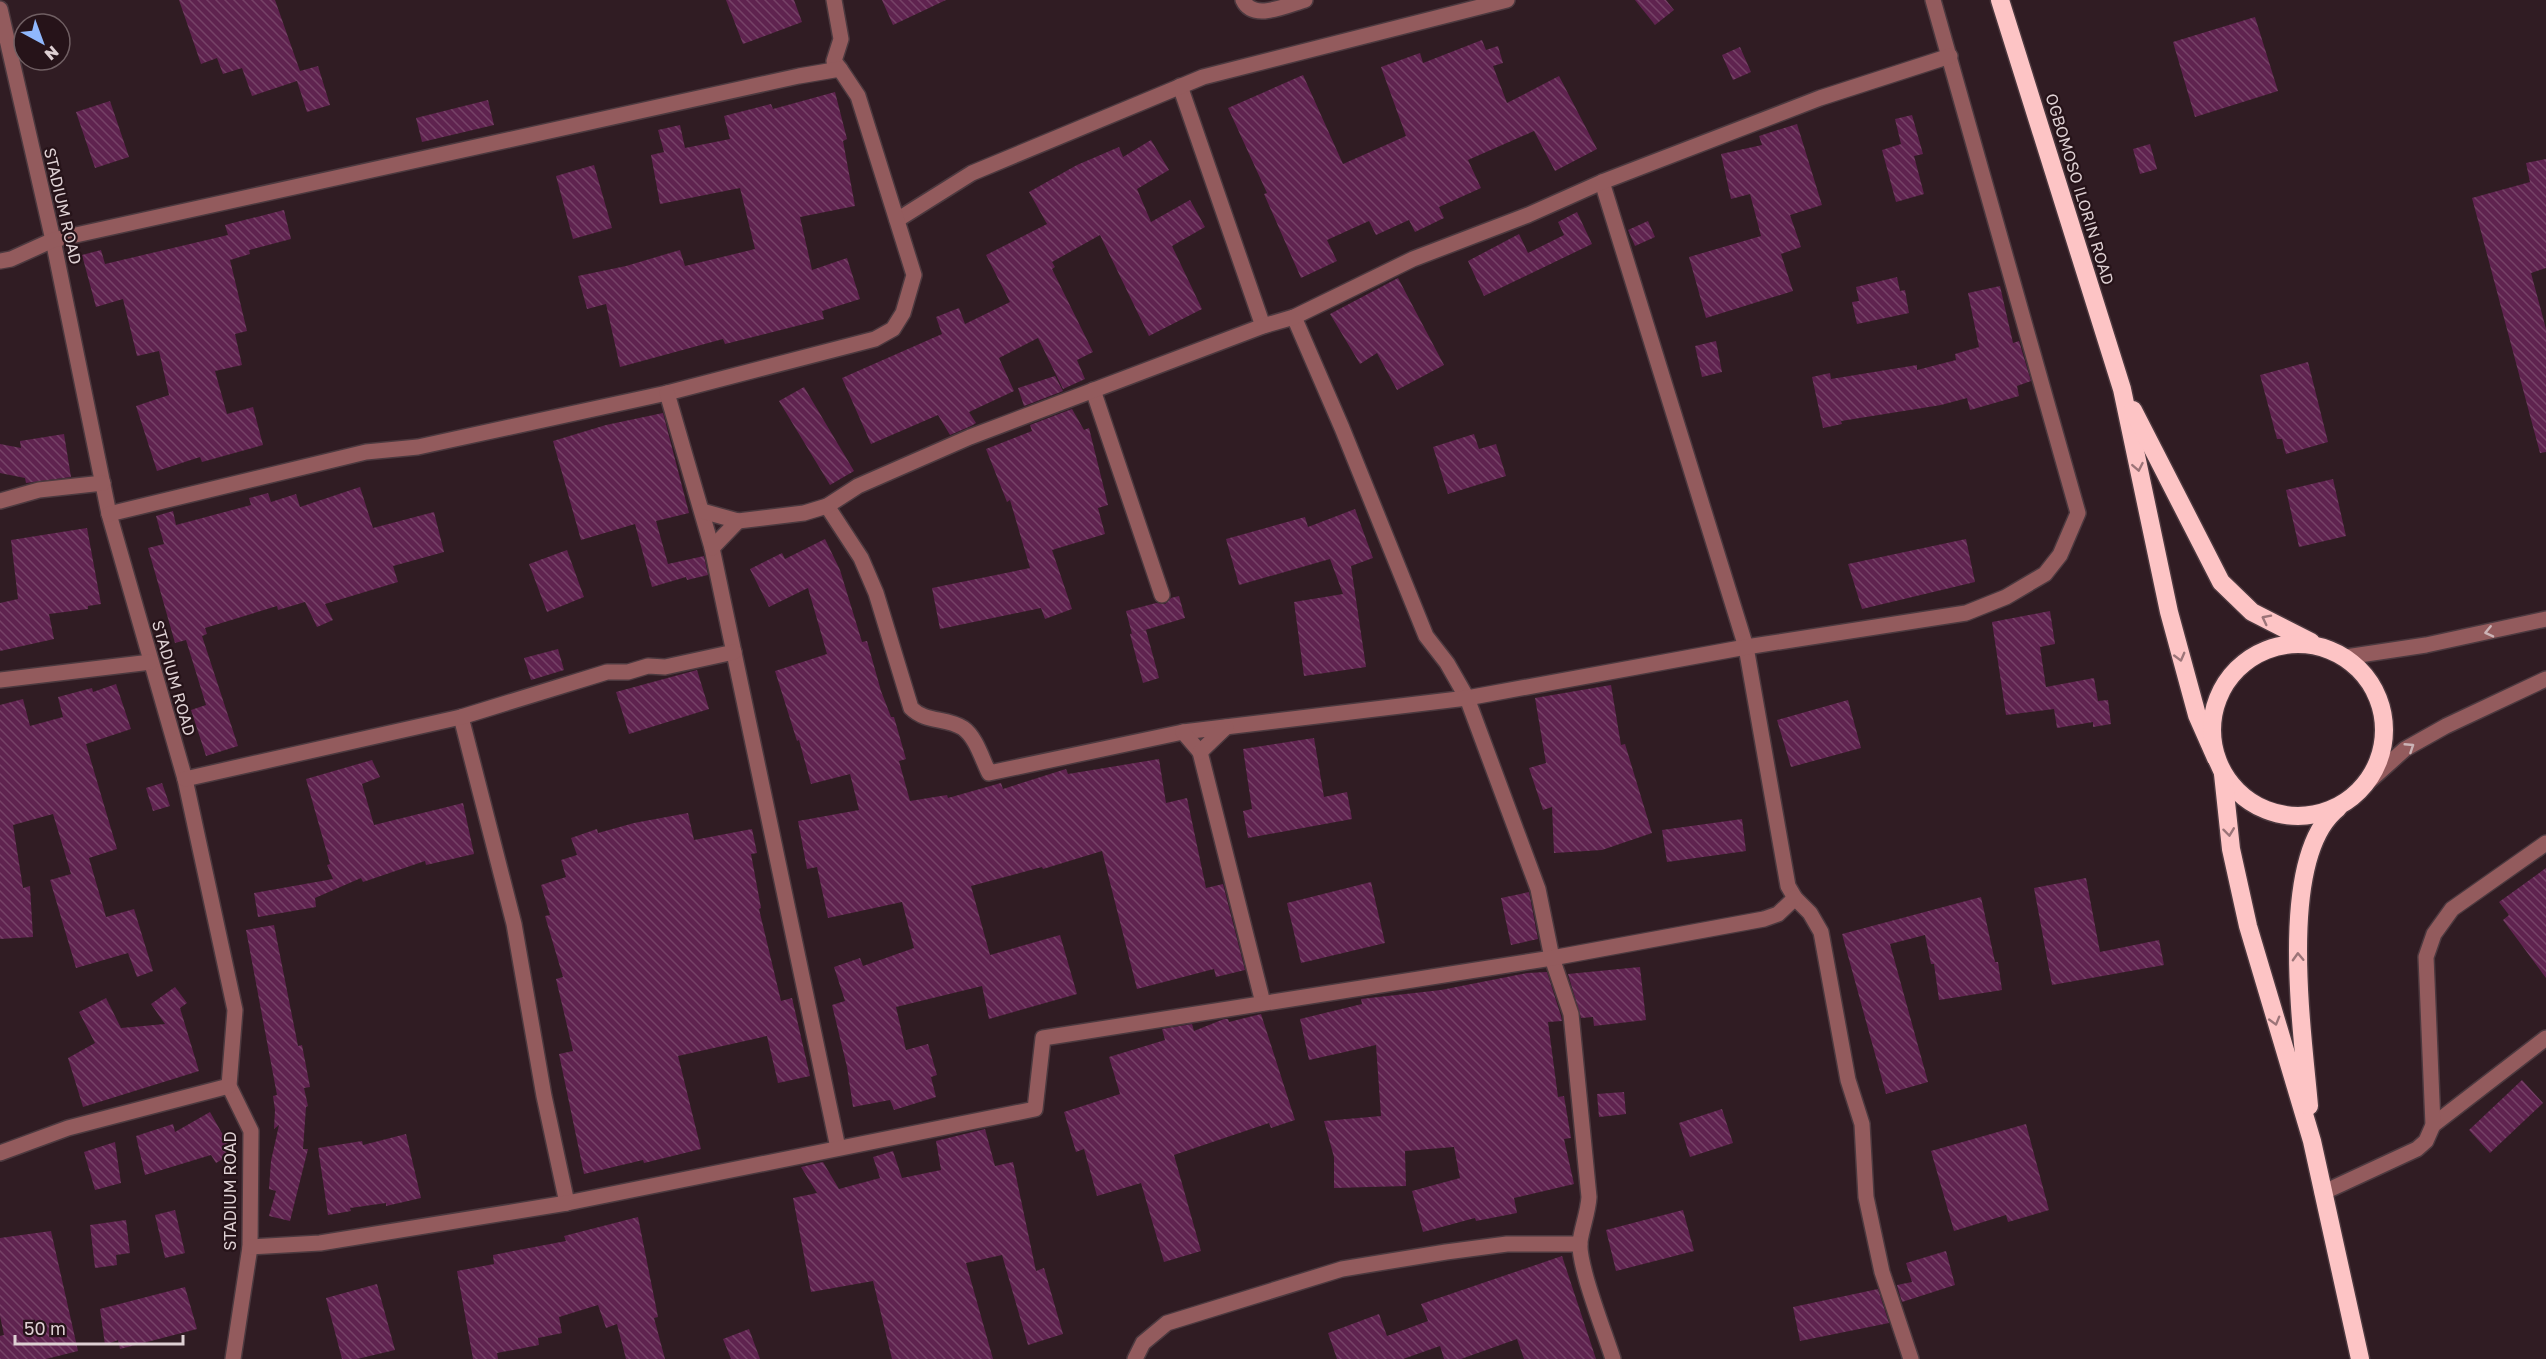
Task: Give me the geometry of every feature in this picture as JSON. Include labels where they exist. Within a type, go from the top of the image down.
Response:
[{"type":"highway","name":"OGBOMOSO ILORIN ROAD","points":[[2000,0],[2122,389]]},
{"type":"highway","points":[[2122,389],[2220,582],[2252,612],[2346,657],[2367,676],[2381,702],[2385,731],[2380,759],[2365,785],[2331,814],[2316,837],[2301,898],[2297,952],[2312,1141]]},
{"type":"highway","points":[[2122,389],[2169,612],[2197,715],[2219,766],[2238,792],[2257,807],[2280,815],[2304,816],[2328,812],[2349,800]]},
{"type":"highway","points":[[2318,645],[2288,643],[2258,653],[2234,672],[2217,698],[2211,728],[2231,849],[2248,926],[2312,1141],[2360,1359]]},
{"type":"street","points":[[109,514],[366,452],[417,447],[667,393],[875,339],[893,329],[903,313],[914,275],[858,96],[834,61],[841,39],[834,0]]},
{"type":"street","points":[[1243,0],[1246,7],[1258,12],[1305,0]]},
{"type":"street","points":[[897,220],[972,173],[1203,77],[1508,0]]},
{"type":"street","points":[[827,506],[861,558],[876,593],[911,708],[919,716],[962,728],[972,737],[989,773],[1183,732],[1467,698],[1746,647],[1966,614],[2006,597],[2045,574],[2060,555],[2078,513],[1933,0]]},
{"type":"street","name":"STADIUM ROAD","points":[[0,9],[53,240],[109,514],[184,779],[235,1010],[229,1086],[250,1131],[250,1247],[233,1359]]},
{"type":"street","points":[[702,511],[738,521],[804,513],[827,506],[868,482],[970,437],[1263,326],[1294,317],[1413,259],[1528,215],[1602,182],[1820,98],[1950,56]]},
{"type":"street","points":[[0,261],[11,259],[53,240],[840,69]]},
{"type":"street","points":[[1180,86],[1263,326]]},
{"type":"street","points":[[1602,182],[1746,647],[1788,886],[1795,898],[1810,913],[1821,932],[1848,1080],[1862,1124],[1866,1197],[1882,1272],[1911,1359]]},
{"type":"street","points":[[1294,317],[1342,428],[1426,636],[1447,663],[1467,698],[1538,889],[1552,958],[1571,1014],[1588,1185],[1588,1214],[1580,1244],[1583,1265],[1613,1359]]},
{"type":"street","points":[[1092,390],[1162,594]]},
{"type":"street","points":[[667,393],[712,548],[838,1148]]},
{"type":"street","points":[[0,501],[39,490],[103,483]]},
{"type":"street","points":[[712,548],[738,521]]},
{"type":"street","points":[[2346,657],[2426,645],[2546,619]]},
{"type":"street","points":[[184,779],[461,717],[607,672],[628,672],[648,666],[665,667],[734,652]]},
{"type":"street","points":[[0,680],[151,662]]},
{"type":"street","points":[[2365,785],[2405,749],[2456,721],[2546,679]]},
{"type":"street","points":[[461,717],[514,924],[544,1096],[567,1203]]},
{"type":"street","points":[[1200,752],[1226,727]]},
{"type":"street","points":[[1183,732],[1200,752],[1263,1003]]},
{"type":"street","points":[[2433,1125],[2426,957],[2434,934],[2452,909],[2546,843]]},
{"type":"street","points":[[250,1247],[320,1243],[567,1203],[1035,1109],[1043,1038],[1552,958],[1764,919],[1778,914],[1795,898]]},
{"type":"street","points":[[2322,1193],[2417,1149],[2426,1140],[2433,1125],[2546,1038]]},
{"type":"street","points":[[0,1153],[68,1128],[229,1086]]},
{"type":"street","points":[[1135,1359],[1143,1343],[1167,1323],[1342,1269],[1446,1252],[1507,1245],[1580,1244]]},
{"type":"building","points":[[179,0],[275,0],[300,71],[318,66],[330,105],[307,112],[297,81],[252,96],[242,68],[223,74],[217,58],[201,64]]},
{"type":"building","points":[[726,0],[794,0],[802,22],[743,44]]},
{"type":"building","points":[[882,0],[946,0],[893,25]]},
{"type":"building","points":[[1635,0],[1666,0],[1674,10],[1655,25]]},
{"type":"building","points":[[2255,17],[2278,91],[2195,117],[2173,42]]},
{"type":"building","points":[[1482,40],[1486,50],[1498,46],[1503,63],[1493,66],[1507,103],[1559,76],[1597,149],[1555,171],[1534,131],[1468,160],[1481,188],[1439,207],[1444,218],[1415,232],[1409,220],[1376,235],[1369,221],[1327,240],[1337,261],[1301,278],[1264,194],[1267,193],[1228,108],[1303,75],[1343,164],[1406,136],[1381,67],[1420,53],[1423,63]]},
{"type":"building","points":[[1740,47],[1751,72],[1733,80],[1722,55]]},
{"type":"building","points":[[835,92],[847,139],[843,141],[855,206],[800,217],[812,270],[847,258],[860,299],[822,311],[824,319],[725,344],[723,339],[620,367],[606,304],[587,309],[578,276],[626,266],[680,250],[685,266],[755,249],[740,188],[660,204],[651,155],[664,152],[658,130],[680,125],[685,148],[730,139],[724,116],[771,104],[773,109]]},
{"type":"building","points":[[488,100],[494,125],[422,142],[416,118]]},
{"type":"building","points":[[110,101],[129,157],[95,168],[76,112]]},
{"type":"building","points":[[1912,115],[1923,154],[1914,156],[1924,194],[1896,202],[1882,150],[1901,144],[1895,119]]},
{"type":"building","points":[[1797,124],[1822,205],[1790,215],[1801,247],[1781,254],[1793,291],[1706,318],[1689,257],[1761,236],[1750,194],[1731,199],[1721,154],[1762,145],[1759,136]]},
{"type":"building","points":[[1151,140],[1169,170],[1137,189],[1151,222],[1190,200],[1205,227],[1172,246],[1202,309],[1149,336],[1100,235],[1052,262],[1055,267],[1052,269],[1093,352],[1077,360],[1085,379],[1063,389],[1038,338],[999,358],[1014,391],[969,412],[976,423],[950,435],[938,415],[871,444],[842,378],[942,334],[936,317],[959,308],[965,324],[1010,302],[986,255],[1047,224],[1029,192],[1077,165],[1119,147],[1123,157]]},
{"type":"building","points":[[2150,144],[2157,169],[2140,174],[2133,149]]},
{"type":"building","points":[[2546,159],[2546,268],[2531,273],[2546,329],[2546,452],[2540,453],[2472,198],[2530,182],[2526,163]]},
{"type":"building","points":[[594,165],[612,228],[573,239],[556,176]]},
{"type":"building","points":[[284,210],[291,239],[249,250],[250,254],[230,260],[247,331],[235,334],[242,365],[215,371],[227,414],[253,407],[263,445],[202,462],[200,457],[157,471],[136,406],[169,395],[159,351],[137,356],[123,299],[96,307],[82,255],[101,250],[105,264],[228,235],[225,225]]},
{"type":"building","points":[[1577,212],[1592,244],[1484,296],[1468,261],[1519,234],[1528,253],[1564,235],[1558,222]]},
{"type":"building","points":[[1648,221],[1655,237],[1635,246],[1628,230]]},
{"type":"building","points":[[1897,277],[1900,291],[1905,290],[1909,313],[1857,324],[1852,302],[1859,301],[1856,287]]},
{"type":"building","points":[[1398,278],[1444,365],[1397,390],[1377,353],[1360,364],[1330,314]]},
{"type":"building","points":[[2000,286],[2013,343],[2019,341],[2031,381],[2017,386],[2019,396],[1970,410],[1967,398],[1941,405],[1841,421],[1842,424],[1823,428],[1812,377],[1830,373],[1831,379],[1917,365],[1917,370],[1956,360],[1955,354],[1979,347],[1968,293]]},
{"type":"building","points":[[1716,341],[1722,372],[1702,377],[1695,346]]},
{"type":"building","points":[[2308,362],[2328,442],[2286,454],[2282,439],[2277,439],[2260,375]]},
{"type":"building","points":[[1055,376],[1063,391],[1024,406],[1018,388]]},
{"type":"building","points":[[804,387],[854,471],[830,485],[779,401]]},
{"type":"building","points":[[1072,409],[1084,430],[1089,428],[1108,505],[1098,508],[1105,534],[1052,550],[1072,609],[1045,619],[1041,608],[940,629],[932,588],[1030,568],[1010,500],[1007,502],[986,449],[1032,431],[1030,425]]},
{"type":"building","points":[[663,413],[689,513],[656,521],[668,564],[704,556],[708,575],[687,580],[686,577],[652,587],[635,524],[581,540],[553,441],[606,425]]},
{"type":"building","points":[[64,434],[71,477],[26,483],[25,478],[0,473],[0,444],[21,448],[20,441]]},
{"type":"building","points":[[1474,434],[1479,449],[1496,444],[1506,476],[1448,494],[1433,447]]},
{"type":"building","points":[[2333,479],[2346,536],[2299,547],[2286,490]]},
{"type":"building","points":[[360,487],[373,528],[434,512],[444,552],[393,566],[398,582],[325,604],[333,620],[317,627],[305,602],[278,610],[277,606],[205,628],[207,634],[202,636],[238,746],[206,756],[191,710],[206,705],[186,640],[175,643],[148,548],[164,544],[156,516],[173,511],[176,525],[251,505],[249,498],[268,493],[271,502],[296,494],[300,507]]},
{"type":"building","points":[[1355,509],[1373,558],[1351,566],[1366,667],[1304,676],[1294,602],[1343,594],[1330,559],[1239,585],[1226,539],[1305,517],[1308,527]]},
{"type":"building","points":[[87,528],[101,604],[88,606],[88,609],[49,614],[54,639],[0,651],[0,603],[18,599],[11,540]]},
{"type":"building","points":[[825,539],[840,570],[862,642],[867,641],[891,717],[894,717],[906,759],[899,761],[910,801],[947,795],[948,798],[1001,783],[1003,789],[1066,769],[1068,774],[1159,759],[1166,803],[1187,798],[1206,888],[1223,884],[1245,970],[1216,977],[1214,969],[1137,989],[1102,851],[1043,869],[1042,867],[971,886],[990,955],[1060,935],[1077,994],[989,1019],[982,986],[896,1007],[906,1050],[928,1044],[937,1075],[931,1077],[936,1097],[894,1110],[890,1100],[853,1107],[847,1067],[832,1005],[845,1001],[834,967],[860,958],[863,966],[914,948],[902,902],[828,918],[817,867],[807,869],[798,821],[859,810],[850,774],[811,784],[799,740],[797,741],[775,671],[827,654],[808,588],[769,607],[750,569],[782,553],[785,559]]},
{"type":"building","points":[[1966,539],[1975,582],[1862,609],[1848,564]]},
{"type":"building","points":[[567,550],[584,597],[547,612],[529,564]]},
{"type":"building","points":[[1179,596],[1185,618],[1132,634],[1126,611],[1156,603],[1165,604],[1171,598]]},
{"type":"building","points":[[2050,611],[2055,644],[2040,647],[2046,687],[2094,678],[2098,701],[2108,700],[2111,724],[2093,727],[2093,722],[2057,728],[2054,709],[2006,715],[1992,622]]},
{"type":"building","points":[[1146,630],[1159,678],[1143,683],[1130,634]]},
{"type":"building","points":[[558,649],[564,670],[531,680],[524,658]]},
{"type":"building","points":[[697,670],[709,709],[629,734],[616,692]]},
{"type":"building","points":[[116,684],[131,729],[86,744],[117,849],[89,858],[106,917],[134,909],[153,971],[137,977],[128,953],[76,968],[50,880],[71,874],[53,814],[13,825],[23,888],[30,886],[33,937],[0,939],[0,705],[23,699],[30,726],[63,717],[58,697],[92,688],[93,692]]},
{"type":"building","points":[[1611,685],[1621,745],[1625,744],[1652,833],[1602,850],[1554,853],[1552,807],[1543,810],[1529,768],[1546,763],[1535,698]]},
{"type":"building","points":[[1848,700],[1861,748],[1791,767],[1777,720]]},
{"type":"building","points":[[1314,738],[1324,797],[1347,792],[1352,819],[1248,838],[1243,811],[1252,809],[1243,749]]},
{"type":"building","points":[[372,760],[380,777],[362,784],[374,825],[463,803],[474,854],[426,865],[425,861],[363,882],[361,878],[315,898],[316,907],[258,917],[254,893],[333,879],[327,865],[330,864],[306,779]]},
{"type":"building","points":[[162,783],[170,806],[153,811],[146,788]]},
{"type":"building","points":[[688,813],[694,840],[752,829],[757,853],[751,854],[761,908],[759,909],[781,1001],[792,998],[810,1076],[778,1083],[767,1036],[678,1056],[701,1149],[584,1174],[559,1054],[573,1051],[556,979],[563,977],[545,916],[550,915],[541,885],[566,877],[561,860],[577,855],[571,838],[597,829],[598,833],[634,823]]},
{"type":"building","points":[[1742,819],[1746,851],[1667,862],[1662,830]]},
{"type":"building","points":[[2546,868],[2546,978],[2503,920],[2509,915],[2499,902]]},
{"type":"building","points":[[2086,878],[2100,952],[2159,940],[2164,965],[2052,985],[2034,888]]},
{"type":"building","points":[[1371,882],[1385,943],[1301,963],[1287,903]]},
{"type":"building","points":[[1529,892],[1538,939],[1511,945],[1501,898]]},
{"type":"building","points":[[1981,897],[1995,962],[1998,962],[2002,990],[1939,1000],[1934,964],[1931,964],[1925,935],[1890,944],[1928,1082],[1886,1094],[1842,934]]},
{"type":"building","points":[[274,925],[298,1046],[302,1045],[310,1087],[304,1088],[308,1106],[306,1107],[303,1149],[308,1149],[290,1221],[269,1216],[276,1191],[269,1189],[271,1161],[279,1125],[274,1129],[273,1096],[277,1095],[246,930]]},
{"type":"building","points":[[1640,967],[1646,1020],[1594,1026],[1593,1017],[1581,1018],[1568,974]]},
{"type":"building","points":[[1547,972],[1562,1021],[1548,1022],[1558,1097],[1564,1096],[1571,1138],[1564,1139],[1574,1184],[1514,1198],[1517,1213],[1476,1221],[1475,1218],[1423,1232],[1412,1191],[1460,1178],[1454,1147],[1405,1151],[1406,1186],[1334,1188],[1334,1157],[1324,1121],[1381,1116],[1376,1045],[1309,1060],[1300,1019],[1362,1004],[1361,999],[1441,990],[1527,973]]},
{"type":"building","points":[[175,987],[187,1003],[180,1008],[199,1071],[83,1107],[68,1058],[95,1043],[79,1012],[106,998],[121,1028],[165,1024],[151,1004]]},
{"type":"building","points":[[1261,1014],[1295,1120],[1271,1128],[1269,1123],[1174,1155],[1201,1251],[1164,1262],[1141,1183],[1097,1196],[1084,1149],[1076,1152],[1064,1112],[1120,1094],[1109,1057],[1165,1040],[1162,1029],[1192,1024],[1194,1031],[1224,1019],[1228,1019],[1229,1022]]},
{"type":"building","points":[[2522,1080],[2543,1103],[2490,1153],[2469,1130]]},
{"type":"building","points":[[1624,1092],[1626,1114],[1599,1117],[1597,1094]]},
{"type":"building","points":[[1722,1109],[1733,1143],[1690,1157],[1679,1123]]},
{"type":"building","points":[[210,1112],[233,1153],[216,1163],[211,1155],[145,1175],[136,1136],[173,1124],[175,1132]]},
{"type":"building","points":[[2026,1124],[2049,1210],[2008,1222],[2006,1215],[1954,1231],[1931,1151]]},
{"type":"building","points":[[985,1129],[995,1166],[1013,1162],[1036,1271],[1044,1268],[1063,1334],[1028,1345],[1002,1255],[966,1263],[993,1359],[892,1359],[873,1281],[811,1292],[793,1198],[817,1193],[801,1167],[823,1162],[839,1189],[880,1178],[873,1157],[893,1151],[902,1178],[941,1170],[936,1141]]},
{"type":"building","points":[[406,1134],[421,1198],[386,1206],[386,1203],[350,1208],[351,1211],[328,1215],[318,1148],[362,1141],[363,1145]]},
{"type":"building","points":[[115,1142],[121,1183],[95,1190],[84,1152]]},
{"type":"building","points":[[175,1210],[185,1253],[165,1258],[155,1215]]},
{"type":"building","points":[[1683,1210],[1694,1251],[1616,1271],[1606,1230]]},
{"type":"building","points":[[638,1217],[658,1317],[654,1318],[665,1359],[626,1359],[617,1324],[606,1328],[598,1305],[559,1317],[562,1333],[538,1338],[539,1345],[497,1353],[498,1359],[473,1359],[457,1271],[494,1264],[493,1255],[566,1241],[564,1236]]},
{"type":"building","points":[[126,1220],[130,1253],[116,1255],[117,1265],[95,1268],[90,1225]]},
{"type":"building","points":[[51,1231],[78,1351],[46,1359],[0,1359],[0,1336],[4,1335],[0,1316],[0,1238]]},
{"type":"building","points":[[1946,1251],[1955,1285],[1902,1302],[1897,1285],[1912,1282],[1906,1263]]},
{"type":"building","points":[[1562,1256],[1596,1359],[1524,1359],[1517,1339],[1461,1359],[1444,1359],[1440,1346],[1403,1359],[1337,1359],[1328,1333],[1379,1314],[1387,1336],[1428,1321],[1421,1304]]},
{"type":"building","points":[[377,1284],[395,1350],[357,1359],[342,1359],[326,1298]]},
{"type":"building","points":[[185,1287],[197,1329],[120,1349],[118,1340],[105,1345],[100,1309]]},
{"type":"building","points":[[1878,1289],[1889,1323],[1800,1341],[1793,1307]]},
{"type":"building","points":[[749,1329],[760,1359],[731,1359],[723,1339]]}]
